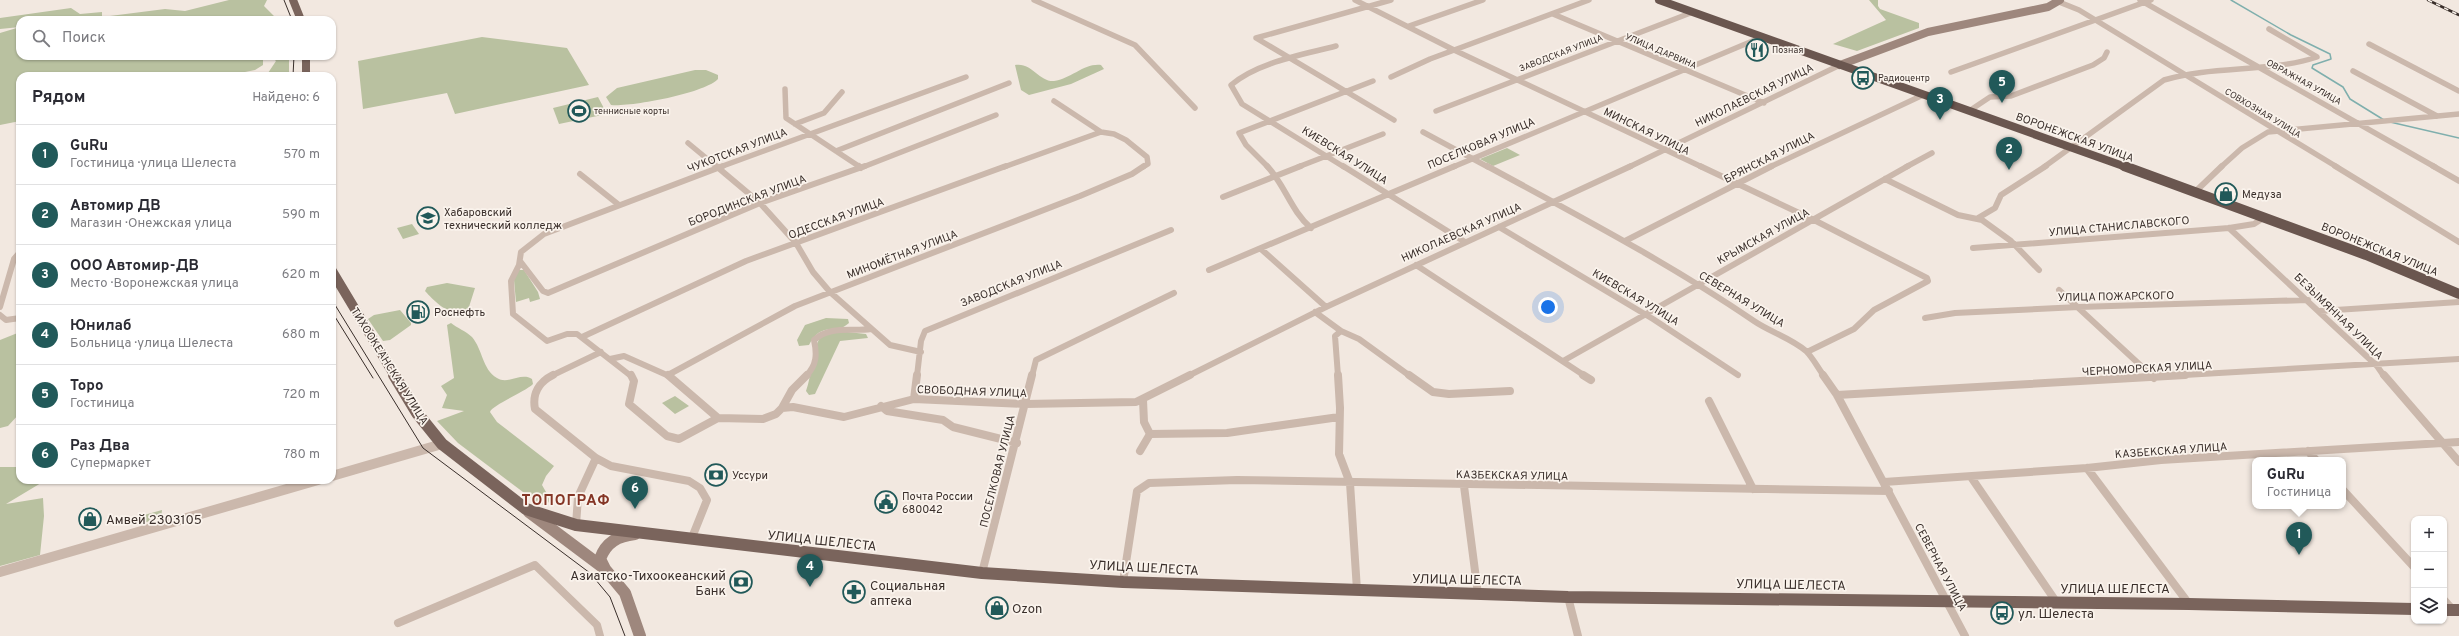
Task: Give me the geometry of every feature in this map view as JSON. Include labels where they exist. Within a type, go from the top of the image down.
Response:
[{"type":"highway","name":"ВОРОНЕЖСКАЯ УЛИЦА","points":[[1658,0],[2195,192],[2366,255],[2459,294]]},
{"type":"main road","points":[[293,0],[299,16]]},
{"type":"main road","points":[[1840,65],[1928,32],[2048,7],[2059,1]]},
{"type":"main road","points":[[306,60],[306,72]]},
{"type":"main road","name":"ТИХООКЕАНСКАЯ УЛИЦА","points":[[336,278],[417,413],[442,444],[605,569],[625,593],[640,636]]},
{"type":"main road","name":"УЛИЦА ШЕЛЕСТА","points":[[526,509],[576,525],[639,534],[982,573],[1123,582],[1568,597],[2189,604],[2411,609]]},
{"type":"main road","points":[[605,569],[600,559],[603,550],[613,540],[626,535],[639,534]]},
{"type":"street","points":[[1034,0],[1135,45],[1195,108]]},
{"type":"street","name":"МИНСКАЯ УЛИЦА","points":[[1355,0],[1454,50],[1814,220],[1902,263],[1927,278],[1928,281],[1879,307],[1855,330],[1807,352]]},
{"type":"street","points":[[1391,0],[1258,36],[1256,38],[1394,120]]},
{"type":"street","points":[[1409,26],[1483,0]]},
{"type":"street","points":[[1390,77],[1454,50],[1589,0]]},
{"type":"street","points":[[1951,72],[2058,34],[2142,1],[2150,0]]},
{"type":"street","name":"СОВХОЗНАЯ УЛИЦА","points":[[2059,1],[2079,10],[2430,226],[2458,240]]},
{"type":"street","name":"ОВРАЖНАЯ УЛИЦА","points":[[2142,1],[2459,181]]},
{"type":"street","name":"ЗАВОДСКАЯ УЛИЦА","points":[[1436,111],[1693,12]]},
{"type":"street","name":"УЛИЦА ДАРВИНА","points":[[1553,14],[1764,103]]},
{"type":"street","points":[[1978,218],[1995,208],[2001,195],[2072,148],[2164,80],[2182,74],[2299,63],[2317,57],[2269,29]]},
{"type":"street","name":"ПОСЕЛКОВАЯ УЛИЦА","points":[[1209,270],[1261,250],[1584,111],[1762,37]]},
{"type":"street","points":[[2368,44],[2459,91]]},
{"type":"street","points":[[1289,59],[1336,46]]},
{"type":"street","points":[[1969,111],[1990,97],[2012,96],[2093,66],[2104,58],[2107,52]]},
{"type":"street","name":"КИЕВСКАЯ УЛИЦА","points":[[1289,59],[1240,78],[1231,85],[1237,98],[1269,121],[1465,242]]},
{"type":"street","name":"НИКОЛАЕВСКАЯ УЛИЦА","points":[[1144,400],[1242,348],[1326,307],[1764,103],[1840,65]]},
{"type":"street","points":[[2353,70],[2437,116]]},
{"type":"street","name":"ЧУКОТСКАЯ УЛИЦА","points":[[520,261],[521,252],[535,239],[544,234],[809,133],[966,77]]},
{"type":"street","points":[[1311,228],[1304,221],[1276,176],[1255,155],[1239,133],[1373,81]]},
{"type":"street","points":[[836,151],[1009,83]]},
{"type":"street","points":[[785,90],[786,118],[861,168]]},
{"type":"street","points":[[795,124],[824,113],[842,92]]},
{"type":"street","name":"БРЯНСКАЯ УЛИЦА","points":[[1625,241],[1738,185],[1798,153],[1923,95]]},
{"type":"street","points":[[1054,101],[1101,132]]},
{"type":"street","points":[[2195,192],[2242,148],[2263,134],[2274,131],[2459,114]]},
{"type":"street","name":"БОРОДИНСКАЯ УЛИЦА","points":[[520,261],[543,291],[548,293],[760,203],[861,168],[996,115]]},
{"type":"street","name":"МИНОМЁТНАЯ УЛИЦА","points":[[668,375],[794,306],[1080,196],[1132,174],[1148,164],[1147,157],[1128,142],[1109,132],[1101,132]]},
{"type":"street","name":"ОДЕССКАЯ УЛИЦА","points":[[582,337],[746,261],[1101,132]]},
{"type":"street","name":"СЕВЕРНАЯ УЛИЦА","points":[[1423,132],[1625,241],[1728,302],[1755,322],[1793,342],[1807,352],[1836,395],[1889,491],[1965,636]]},
{"type":"street","points":[[1223,197],[1383,134]]},
{"type":"street","points":[[688,143],[760,203],[796,243],[812,272],[830,292],[871,329],[890,345],[921,352]]},
{"type":"street","name":"КРЫМСКАЯ УЛИЦА","points":[[1563,361],[1932,152]]},
{"type":"street","points":[[580,174],[619,205]]},
{"type":"street","points":[[1885,179],[1958,215],[1978,218],[2015,245],[2039,270]]},
{"type":"street","name":"УЛИЦА СТАНИСЛАВСКОГО","points":[[1972,248],[2229,228],[2254,224],[2265,218]]},
{"type":"street","name":"КИЕВСКАЯ УЛИЦА","points":[[1499,227],[1645,315],[1738,376]]},
{"type":"street","name":"БЕЗЫМЯННАЯ УЛИЦА","points":[[2229,228],[2320,311],[2377,366],[2396,393],[2459,462]]},
{"type":"street","name":"ЗАВОДСКАЯ УЛИЦА","points":[[914,399],[923,334],[938,324],[1171,230]]},
{"type":"street","points":[[1261,250],[1326,307]]},
{"type":"street","points":[[0,307],[16,257]]},
{"type":"street","points":[[520,261],[511,280],[513,314],[548,341],[571,333],[582,337],[633,376],[629,404],[632,408],[668,436],[679,439],[718,418],[763,419],[776,414],[782,408],[792,390],[812,370],[817,353],[814,340],[818,335],[830,330],[856,332],[871,329]]},
{"type":"street","points":[[1416,265],[1591,380]]},
{"type":"street","points":[[2059,290],[2154,378]]},
{"type":"street","name":"ПОСЕЛКОВАЯ УЛИЦА","points":[[982,573],[1017,443],[1036,360],[1174,293]]},
{"type":"street","name":"УЛИЦА ПОЖАРСКОГО","points":[[1925,318],[1955,313],[2079,307],[2308,300]]},
{"type":"street","points":[[2320,311],[2459,302]]},
{"type":"street","points":[[1316,312],[1341,331],[1359,339],[1433,392],[1448,394],[1510,391]]},
{"type":"street","points":[[0,315],[6,320],[16,319]]},
{"type":"street","points":[[1341,331],[1336,336],[1339,454],[1350,483],[1357,590]]},
{"type":"street","points":[[601,352],[546,378],[536,389],[533,400],[535,409],[596,458],[621,469],[688,481],[700,488],[708,500],[691,540]]},
{"type":"street","points":[[610,359],[624,356],[668,375],[718,418]]},
{"type":"street","name":"ЧЕРНОМОРСКАЯ УЛИЦА","points":[[1836,395],[2377,366],[2459,359]]},
{"type":"street","name":"СВОБОДНАЯ УЛИЦА","points":[[782,408],[797,407],[844,417],[881,406],[914,399],[1025,404],[1114,404],[1144,400]]},
{"type":"street","points":[[1144,400],[1144,422],[1150,434]]},
{"type":"street","points":[[1709,401],[1753,489]]},
{"type":"street","points":[[881,406],[886,411],[943,420],[953,427],[1017,443]]},
{"type":"street","points":[[1140,451],[1144,441],[1150,434],[1227,433],[1339,417]]},
{"type":"street","name":"КАЗБЕКСКАЯ УЛИЦА","points":[[1884,482],[2087,468],[2161,460],[2459,442]]},
{"type":"street","points":[[336,475],[442,444]]},
{"type":"street","points":[[2308,451],[2313,457]]},
{"type":"street","points":[[576,525],[578,497],[596,458]]},
{"type":"street","points":[[2087,468],[2189,604]]},
{"type":"street","points":[[1971,477],[2057,603]]},
{"type":"street","name":"КАЗБЕКСКАЯ УЛИЦА","points":[[1123,582],[1137,491],[1149,483],[1238,480],[1464,486],[1889,491]]},
{"type":"street","points":[[0,572],[304,484]]},
{"type":"street","points":[[1464,486],[1478,594]]},
{"type":"street","points":[[2346,493],[2411,564]]},
{"type":"street","points":[[398,623],[535,565],[595,622],[600,636]]},
{"type":"street","points":[[1568,597],[1578,636]]},
{"type":"green space","points":[[229,0],[267,0],[264,6],[274,16],[110,16],[165,9],[185,11]]},
{"type":"green space","points":[[1869,0],[1878,0],[1878,6],[1880,9],[1919,23],[1919,28],[1857,51],[1833,44],[1886,20]]},
{"type":"green space","points":[[71,8],[80,14],[102,12],[102,16],[16,16],[16,27],[0,29],[0,18]]},
{"type":"green space","points":[[16,28],[16,60],[263,60],[263,65],[255,70],[245,72],[16,72],[16,122],[0,125],[0,33]]},
{"type":"green space","points":[[482,37],[567,48],[589,85],[455,114],[447,93],[363,109],[358,61]]},
{"type":"green space","points":[[275,60],[289,60],[289,72],[269,72],[276,61]]},
{"type":"green space","points":[[1015,65],[1026,66],[1044,78],[1054,81],[1060,80],[1089,66],[1101,65],[1104,69],[1071,84],[1029,95],[1021,90]]},
{"type":"green space","points":[[695,70],[706,70],[718,75],[718,79],[711,84],[684,94],[635,104],[611,105],[606,97],[617,88]]},
{"type":"green space","name":"теннисные корты","points":[[598,97],[607,114],[559,124],[553,108]]},
{"type":"green space","points":[[1507,148],[1520,155],[1493,166],[1480,159]]},
{"type":"green space","points":[[412,224],[419,234],[403,239],[397,228]]},
{"type":"green space","points":[[519,270],[524,270],[538,292],[540,299],[530,302],[529,298],[516,302],[514,280]]},
{"type":"green space","points":[[447,283],[475,288],[468,310],[456,313],[450,311],[439,305],[425,291],[427,287]]},
{"type":"green space","points":[[400,310],[411,325],[390,340],[383,341],[368,319],[374,315]]},
{"type":"green space","points":[[826,318],[848,319],[849,323],[844,327],[824,330],[814,337],[809,345],[799,346],[797,340],[805,325]]},
{"type":"green space","points":[[451,323],[472,337],[476,342],[488,370],[497,378],[506,380],[528,377],[532,379],[533,384],[496,406],[490,412],[497,422],[554,466],[546,476],[542,485],[550,499],[547,505],[539,504],[458,443],[437,421],[464,411],[442,408],[447,395],[441,386],[454,378],[447,325]]},
{"type":"green space","points":[[838,331],[866,334],[868,338],[840,341],[815,394],[809,395],[806,391],[815,351],[820,337]]},
{"type":"green space","points":[[16,334],[16,417],[8,426],[0,428],[0,340]]},
{"type":"green space","points":[[675,396],[689,406],[675,414],[662,403]]},
{"type":"green space","points":[[0,467],[16,467],[16,484],[39,484],[6,504],[43,498],[44,516],[40,555],[0,566]]},
{"type":"green space","points":[[162,510],[161,518],[136,525],[137,517]]},
{"type":"waterway","points":[[2231,0],[2291,35],[2330,54],[2331,59],[2313,65],[2312,68],[2343,87],[2350,99],[2384,120]]},
{"type":"waterway","points":[[2390,122],[2459,138]]},
{"type":"tram line","points":[[284,0],[290,16]]},
{"type":"tram line","points":[[293,72],[294,60]]},
{"type":"tram line","points":[[336,307],[423,448],[590,573],[610,597],[625,636]]},
{"type":"tram line","points":[[336,318],[373,378]]},
{"type":"railway","points":[[2428,0],[2459,15]]},
{"type":"place","name":"Позная","points":[[1757,50]]},
{"type":"place","name":"Радиоцентр","points":[[1863,78]]},
{"type":"place","name":"Торо","points":[[2002,103]]},
{"type":"place","name":"теннисные корты","points":[[579,111]]},
{"type":"place","name":"ООО Автомир-ДВ","points":[[1940,120]]},
{"type":"place","name":"Автомир ДВ","points":[[2009,170]]},
{"type":"place","name":"Медуза","points":[[2226,194]]},
{"type":"place","name":"Хабаровский технический колледж","points":[[428,218]]},
{"type":"place","name":"Роснефть","points":[[418,312]]},
{"type":"place","name":"Уссури","points":[[716,475]]},
{"type":"place","name":"Почта России 680042","points":[[886,502]]},
{"type":"place","name":"Раз Два","points":[[635,509]]},
{"type":"place","name":"Амвей 2303105","points":[[90,519]]},
{"type":"place","name":"GuRu","points":[[2299,555]]},
{"type":"place","name":"Азиатско-Тихоокеанский Банк","points":[[741,582]]},
{"type":"place","name":"Юнилаб","points":[[810,587]]},
{"type":"place","name":"Социальная аптека","points":[[854,592]]},
{"type":"place","name":"Ozon","points":[[997,608]]},
{"type":"place","name":"ул. Шелеста","points":[[2002,613]]},
{"type":"district","name":"ТОПОГРАФ","points":[[566,500]]}]
